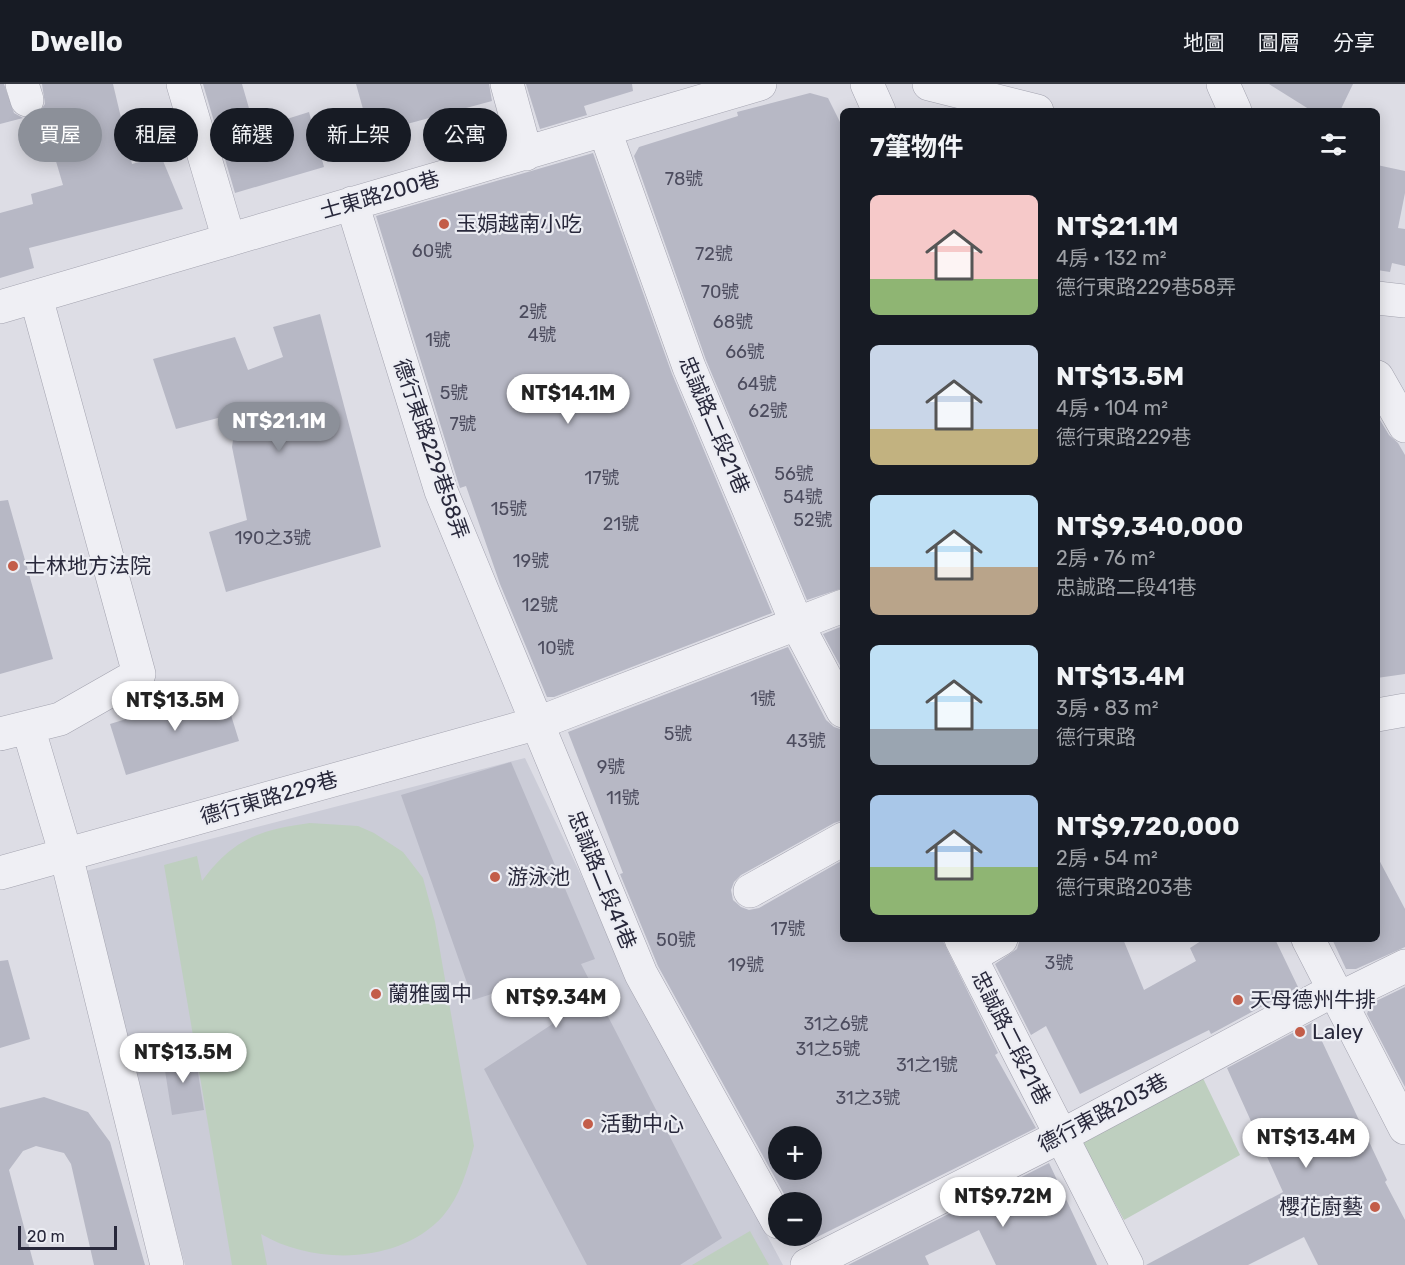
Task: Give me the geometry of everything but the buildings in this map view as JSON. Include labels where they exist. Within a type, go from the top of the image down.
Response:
[{"type":"street","points":[[183,84],[229,240]]},
{"type":"street","points":[[507,84],[526,154]]},
{"type":"street","name":"士東路200巷","points":[[0,307],[760,84]]},
{"type":"street","points":[[867,84],[878,108]]},
{"type":"street","points":[[930,84],[1025,108]]},
{"type":"street","points":[[1223,84],[1234,108]]},
{"type":"street","name":"忠誠路二段21巷","points":[[605,131],[689,367],[798,624],[840,705]]},
{"type":"street","name":"德行東路229巷58弄","points":[[352,203],[441,491],[538,723]]},
{"type":"street","points":[[36,297],[139,674],[60,719],[14,731],[66,855],[167,1265]]},
{"type":"street","points":[[1380,298],[1405,300]]},
{"type":"street","points":[[1380,382],[1405,426]]},
{"type":"street","points":[[798,624],[840,607]]},
{"type":"street","name":"德行東路229巷","points":[[0,873],[538,723],[798,624]]},
{"type":"street","points":[[1380,714],[1405,710]]},
{"type":"street","name":"忠誠路二段41巷","points":[[538,723],[640,974],[768,1204]]},
{"type":"street","points":[[750,891],[840,841]]},
{"type":"street","points":[[965,948],[989,942]]},
{"type":"street","points":[[1310,942],[1405,1128]]},
{"type":"street","name":"忠誠路二段21巷","points":[[965,948],[1127,1265]]},
{"type":"street","name":"德行東路203巷","points":[[804,1265],[1062,1136],[1336,994],[1405,966]]},
{"type":"street","points":[[792,1246],[804,1265]]},
{"type":"shaded area","name":"蘭雅國中","points":[[525,758],[647,1013],[768,1237],[768,1246],[773,1246],[783,1265],[185,1265],[82,872]]},
{"type":"green space","points":[[310,823],[358,826],[374,833],[403,852],[423,878],[435,922],[474,1146],[462,1183],[449,1208],[425,1232],[403,1244],[355,1255],[330,1255],[282,1244],[261,1234],[267,1265],[232,1265],[164,865],[197,856],[202,881],[225,855],[248,839],[276,829]]},
{"type":"green space","points":[[1201,1074],[1240,1155],[1124,1220],[1079,1137]]},
{"type":"green space","points":[[750,1231],[769,1265],[692,1265]]},
{"type":"place","name":"玉娟越南小吃","points":[[444,224]]},
{"type":"place","name":"士林地方法院","points":[[13,566]]},
{"type":"place","name":"游泳池","points":[[495,877]]},
{"type":"place","name":"蘭雅國中","points":[[376,994]]},
{"type":"place","name":"天母德州牛排","points":[[1238,1000]]},
{"type":"place","name":"Laley","points":[[1300,1032]]},
{"type":"place","name":"活動中心","points":[[588,1124]]},
{"type":"place","name":"櫻花廚藝","points":[[1375,1207]]}]
